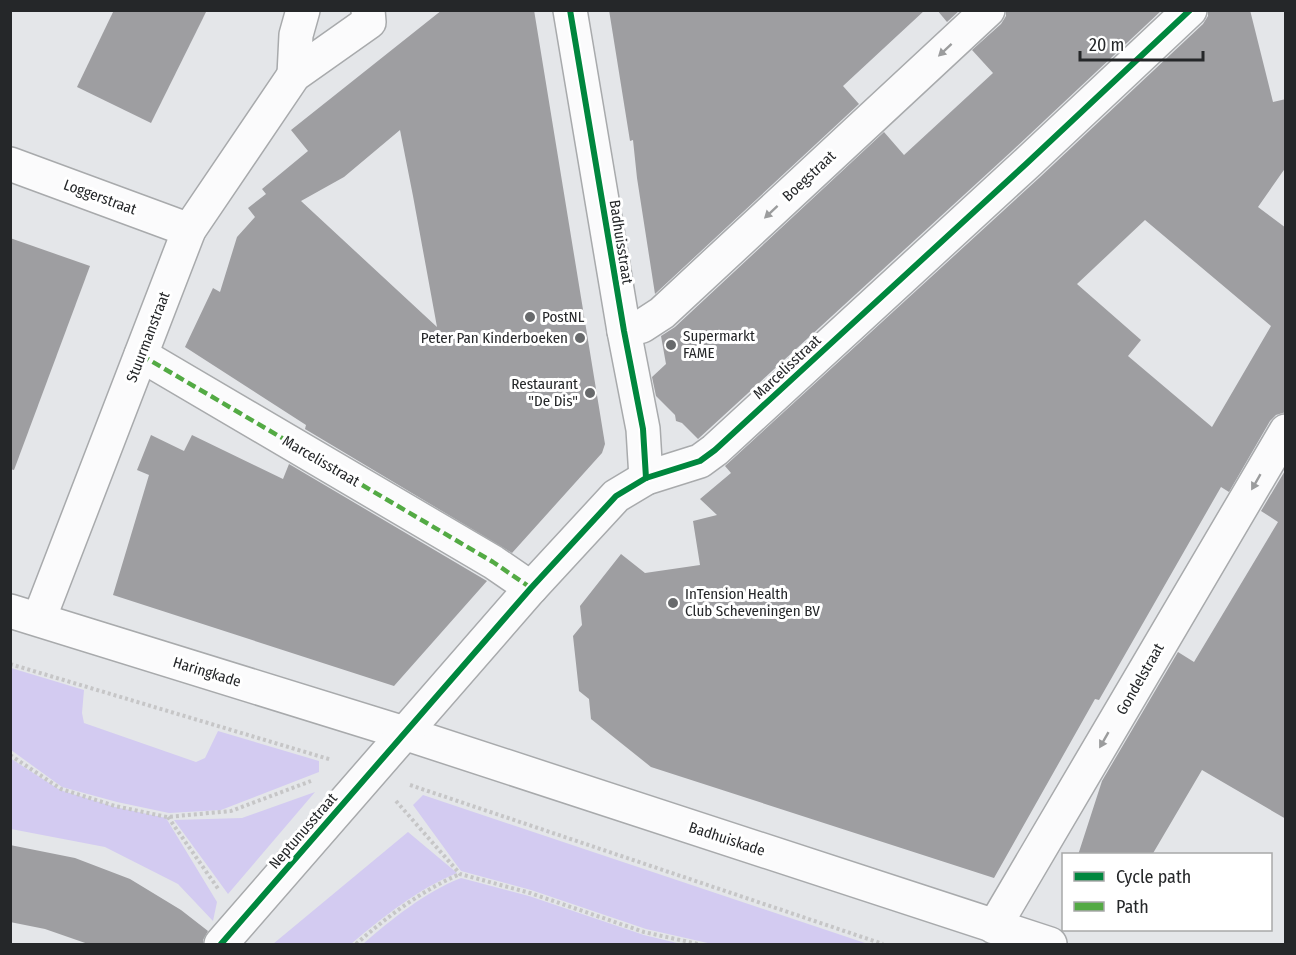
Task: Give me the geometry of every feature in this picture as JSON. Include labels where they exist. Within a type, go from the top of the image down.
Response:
[{"type":"street","points":[[294,75],[296,35],[303,10]]},
{"type":"street","name":"Stuurmanstraat","points":[[25,615],[141,355],[189,230],[294,75],[369,22],[368,10]]},
{"type":"street","name":"Badhuisstraat","points":[[570,10],[624,331],[643,429],[646,478]]},
{"type":"street","name":"Boegstraat","points":[[624,331],[642,326],[662,313],[988,10]]},
{"type":"street","name":"Marcelisstraat","points":[[404,733],[531,588],[616,496],[646,478],[700,462],[715,450],[1190,10]]},
{"type":"street","name":"Loggerstraat","points":[[10,164],[189,230]]},
{"type":"street","name":"Marcelisstraat","points":[[141,355],[494,562],[531,588]]},
{"type":"street","name":"Gondelstraat","points":[[994,927],[1286,431]]},
{"type":"street","name":"Haringkade","points":[[25,615],[404,733]]},
{"type":"street","name":"Badhuiskade","points":[[404,733],[1050,945]]},
{"type":"street","name":"Neptunusstraat","points":[[231,933],[404,733]]},
{"type":"path","points":[[10,664],[370,772],[883,945]]},
{"type":"path","points":[[10,755],[61,789],[116,806],[167,817],[231,811],[316,780],[370,772]]},
{"type":"path","points":[[370,772],[460,874],[530,893],[644,932],[698,945]]},
{"type":"path","points":[[167,817],[231,933]]},
{"type":"path","points":[[356,945],[380,923],[439,883],[460,874]]},
{"type":"shaded area","points":[[11,668],[84,690],[82,713],[84,723],[196,762],[205,758],[218,731],[319,761],[319,772],[221,810],[169,813],[62,787],[11,750]]},
{"type":"shaded area","points":[[10,758],[60,790],[115,807],[166,818],[217,902],[213,921],[178,884],[105,847],[11,829]]},
{"type":"shaded area","points":[[315,792],[228,894],[174,820],[242,818]]},
{"type":"shaded area","points":[[423,795],[868,944],[712,944],[646,929],[531,890],[461,871],[413,805]]},
{"type":"shaded area","points":[[408,832],[457,873],[415,895],[351,944],[273,944]]},
{"type":"shaded area","points":[[461,878],[529,896],[644,935],[681,944],[363,944],[422,898]]},
{"type":"building","points":[[114,10],[207,10],[151,123],[77,87]]},
{"type":"building","points":[[442,10],[534,10],[605,444],[602,453],[512,553],[305,429],[306,425],[185,347],[213,288],[220,292],[237,237],[255,217],[248,208],[266,194],[262,189],[308,151],[291,130]],"holes":[[[400,130],[437,327],[301,201],[344,177]]]},
{"type":"building","points":[[609,10],[925,10],[843,86],[859,104],[655,294],[633,140],[630,141]]},
{"type":"building","points":[[937,10],[960,10],[947,22]]},
{"type":"building","points":[[1006,10],[1162,10],[698,439],[682,423],[676,421],[675,415],[656,396],[652,377],[666,364],[661,336],[675,327],[884,132],[904,155],[993,73],[972,50],[1001,24],[1006,16]]},
{"type":"building","points":[[1208,10],[1250,10],[1273,102],[1286,99],[1286,167],[1258,207],[1286,228],[1286,412],[1276,415],[1270,421],[1229,492],[1221,487],[1099,700],[1095,699],[994,878],[651,767],[591,719],[589,699],[579,691],[573,636],[582,625],[580,606],[621,554],[645,573],[700,565],[693,521],[717,515],[700,499],[731,473],[725,466],[1039,178],[1203,24],[1208,16]],"holes":[[[1145,220],[1271,326],[1212,427],[1128,356],[1141,340],[1077,284]]]},
{"type":"building","points":[[10,238],[90,266],[14,470],[10,469]]},
{"type":"building","points":[[151,435],[184,451],[192,435],[283,479],[289,464],[487,581],[394,686],[113,595],[149,475],[137,470]]},
{"type":"building","points":[[1286,469],[1286,819],[1202,770],[1153,853],[1079,853],[1102,781],[1178,652],[1194,662],[1278,522],[1261,511]]},
{"type":"building","points":[[10,845],[75,858],[130,879],[181,910],[208,931],[203,945],[91,945],[45,929],[10,922]]},
{"type":"marked path","points":[[141,355],[493,562],[531,588]]},
{"type":"cycle path","points":[[570,10],[624,331],[643,429],[646,478]]},
{"type":"cycle path","points":[[221,944],[531,588],[616,496],[646,478],[700,461],[715,450],[1190,10]]},
{"type":"place","name":"PostNL","points":[[530,317]]},
{"type":"place","name":"Peter Pan Kinderboeken","points":[[580,338]]},
{"type":"place","name":"Supermarkt FAME","points":[[671,345]]},
{"type":"place","name":"Restaurant \"De Dis\"","points":[[590,393]]},
{"type":"place","name":"InTension Health Club Scheveningen BV","points":[[673,603]]}]
